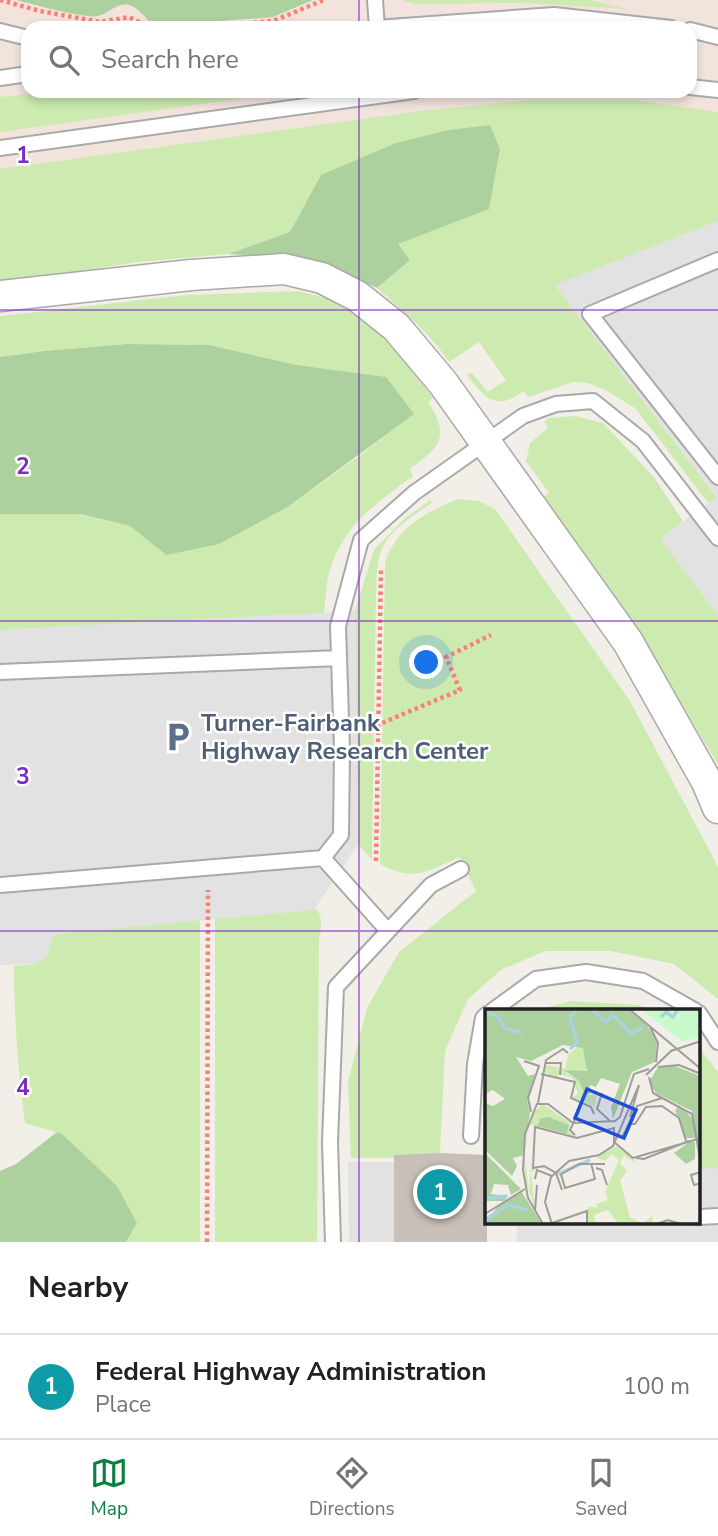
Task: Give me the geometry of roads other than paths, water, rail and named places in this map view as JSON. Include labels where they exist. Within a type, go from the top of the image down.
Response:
[{"type":"street","points":[[0,296],[191,275],[284,269],[322,278],[357,296],[396,327],[443,383],[628,642],[718,808]]},
{"type":"lane","points":[[375,0],[376,21]]},
{"type":"lane","points":[[472,21],[554,15],[608,21]]},
{"type":"lane","points":[[0,31],[21,36]]},
{"type":"lane","points":[[697,32],[718,37]]},
{"type":"lane","points":[[0,78],[21,75]]},
{"type":"lane","points":[[697,88],[718,90]]},
{"type":"lane","points":[[0,148],[363,98]]},
{"type":"lane","points":[[718,260],[590,314],[718,477]]},
{"type":"lane","points":[[0,885],[324,858],[341,835],[338,626],[361,540],[414,493],[523,416],[555,404],[593,401],[642,441],[718,538]]},
{"type":"lane","points":[[0,672],[339,658]]},
{"type":"lane","points":[[324,858],[388,932]]},
{"type":"lane","points":[[333,1242],[330,1142],[336,987],[431,885],[461,869]]},
{"type":"lane","points":[[495,1009],[536,979],[586,972],[643,981],[692,1009]]},
{"type":"lane","points":[[471,1136],[475,1064],[485,1016]]},
{"type":"lane","points":[[700,1016],[718,1042]]},
{"type":"lane","points":[[700,1216],[718,1216]]},
{"type":"place","name":"Turner-Fairbank Highway Research Center","points":[[178,737]]},
{"type":"place","name":"Federal Highway Administration","points":[[440,1192]]}]
